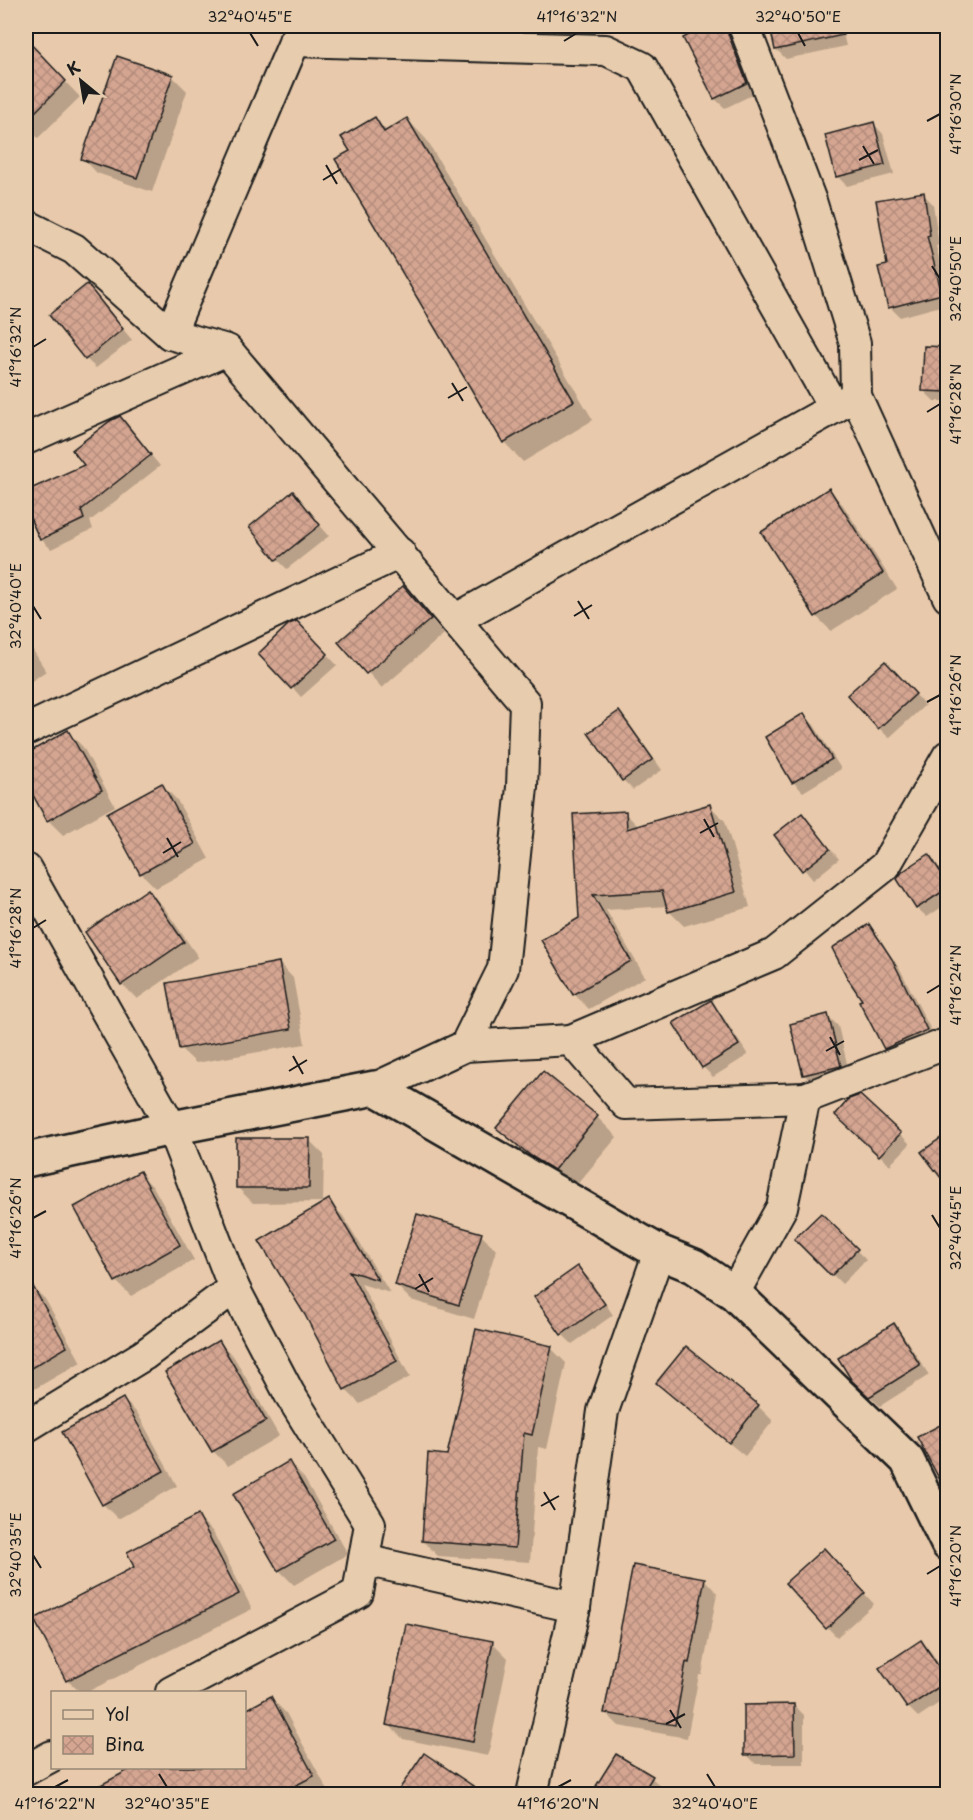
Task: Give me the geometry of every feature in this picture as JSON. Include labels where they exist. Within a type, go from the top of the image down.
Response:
[{"type":"street","points":[[744,26],[811,201],[855,343],[845,402]]},
{"type":"street","points":[[170,334],[297,33],[606,50],[642,67],[845,402],[948,597]]},
{"type":"street","points":[[26,225],[74,249],[170,334],[226,350],[525,703],[522,787],[503,969],[465,1046]]},
{"type":"street","points":[[26,439],[226,350]]},
{"type":"street","points":[[456,619],[845,402]]},
{"type":"street","points":[[26,730],[400,553]]},
{"type":"street","points":[[26,1160],[172,1128],[375,1088],[465,1046],[572,1040],[774,954],[885,866],[948,756]]},
{"type":"street","points":[[26,869],[172,1128],[234,1287],[289,1393],[370,1524],[358,1593],[173,1691]]},
{"type":"street","points":[[572,1040],[626,1104],[805,1098],[948,1042]]},
{"type":"street","points":[[375,1088],[659,1252],[694,1266],[734,1293],[907,1460],[948,1544]]},
{"type":"street","points":[[734,1293],[782,1207],[805,1098]]},
{"type":"street","points":[[532,1794],[575,1607],[603,1411],[659,1252]]},
{"type":"street","points":[[26,1427],[144,1355],[234,1287]]},
{"type":"street","points":[[364,1560],[575,1607]]},
{"type":"street","points":[[26,1770],[51,1757]]},
{"type":"building","points":[[706,26],[725,26],[747,83],[714,99],[683,38]]},
{"type":"building","points":[[770,26],[842,26],[843,35],[775,50]]},
{"type":"building","points":[[26,39],[66,81],[26,121]]},
{"type":"building","points":[[117,56],[173,75],[137,178],[81,159]]},
{"type":"building","points":[[375,117],[384,132],[407,118],[574,401],[503,443],[335,159],[350,151],[341,137]]},
{"type":"building","points":[[874,122],[885,165],[836,177],[825,135]]},
{"type":"building","points":[[924,192],[930,235],[927,236],[942,294],[888,308],[878,267],[887,265],[876,200]]},
{"type":"building","points":[[87,284],[123,329],[85,360],[49,315]]},
{"type":"building","points":[[924,346],[948,347],[948,392],[922,391]]},
{"type":"building","points":[[120,416],[151,455],[81,510],[84,519],[40,540],[26,509],[26,491],[84,465],[72,450]]},
{"type":"building","points":[[829,488],[883,573],[815,617],[761,532]]},
{"type":"building","points":[[293,491],[320,525],[276,560],[249,527]]},
{"type":"building","points":[[403,586],[431,619],[366,674],[338,642]]},
{"type":"building","points":[[297,621],[328,654],[291,689],[258,654],[289,624]]},
{"type":"building","points":[[885,661],[916,694],[878,729],[847,695]]},
{"type":"building","points":[[619,711],[653,759],[622,781],[588,733]]},
{"type":"building","points":[[804,713],[832,759],[792,783],[765,737]]},
{"type":"building","points":[[68,730],[102,790],[47,821],[26,782],[26,754]]},
{"type":"building","points":[[162,783],[195,844],[140,874],[107,813]]},
{"type":"building","points":[[710,804],[736,892],[668,912],[662,891],[593,895],[631,961],[573,995],[541,940],[579,918],[573,814],[626,811],[627,829]]},
{"type":"building","points":[[802,813],[830,849],[802,871],[774,835]]},
{"type":"building","points":[[929,854],[948,884],[948,888],[916,909],[897,879],[902,872]]},
{"type":"building","points":[[148,889],[184,942],[121,985],[85,932]]},
{"type":"building","points":[[869,924],[892,959],[927,1030],[884,1049],[859,1001],[862,1000],[832,948]]},
{"type":"building","points":[[279,962],[291,1029],[179,1049],[167,983]]},
{"type":"building","points":[[711,1000],[739,1045],[702,1068],[673,1023]]},
{"type":"building","points":[[828,1014],[841,1066],[803,1075],[790,1024]]},
{"type":"building","points":[[543,1071],[598,1116],[554,1170],[531,1156],[496,1128]]},
{"type":"building","points":[[860,1095],[901,1133],[879,1156],[835,1115],[849,1099]]},
{"type":"building","points":[[948,1133],[948,1187],[921,1152]]},
{"type":"building","points":[[236,1138],[310,1138],[309,1188],[236,1188]]},
{"type":"building","points":[[140,1171],[180,1245],[115,1282],[74,1207]]},
{"type":"building","points":[[329,1199],[378,1280],[349,1271],[397,1361],[344,1390],[305,1315],[259,1241]]},
{"type":"building","points":[[821,1213],[858,1249],[831,1276],[794,1239]]},
{"type":"building","points":[[417,1214],[482,1233],[459,1305],[395,1285]]},
{"type":"building","points":[[578,1266],[605,1304],[561,1335],[534,1297]]},
{"type":"building","points":[[26,1274],[67,1347],[26,1371]]},
{"type":"building","points":[[894,1323],[920,1365],[869,1397],[852,1381],[838,1358]]},
{"type":"building","points":[[476,1329],[552,1346],[532,1435],[524,1433],[515,1548],[422,1541],[428,1453],[447,1455]]},
{"type":"building","points":[[219,1340],[266,1421],[212,1452],[165,1372]]},
{"type":"building","points":[[686,1346],[759,1405],[729,1443],[656,1383]]},
{"type":"building","points":[[123,1398],[164,1471],[102,1505],[62,1432]]},
{"type":"building","points":[[948,1421],[948,1495],[917,1437]]},
{"type":"building","points":[[289,1461],[334,1539],[278,1571],[233,1494]]},
{"type":"building","points":[[198,1515],[239,1594],[66,1681],[34,1619],[134,1567],[127,1552]]},
{"type":"building","points":[[824,1548],[865,1593],[826,1629],[785,1583]]},
{"type":"building","points":[[633,1565],[705,1578],[689,1663],[686,1662],[675,1725],[604,1713]]},
{"type":"building","points":[[406,1624],[493,1641],[473,1742],[386,1725]]},
{"type":"building","points":[[921,1640],[948,1681],[907,1708],[879,1668]]},
{"type":"building","points":[[271,1696],[314,1776],[279,1794],[84,1794],[130,1769],[246,1769],[246,1710]]},
{"type":"building","points":[[794,1704],[795,1754],[744,1755],[744,1705]]},
{"type":"building","points":[[424,1753],[485,1794],[396,1794]]},
{"type":"building","points":[[616,1754],[653,1776],[642,1794],[610,1794],[596,1786]]}]
